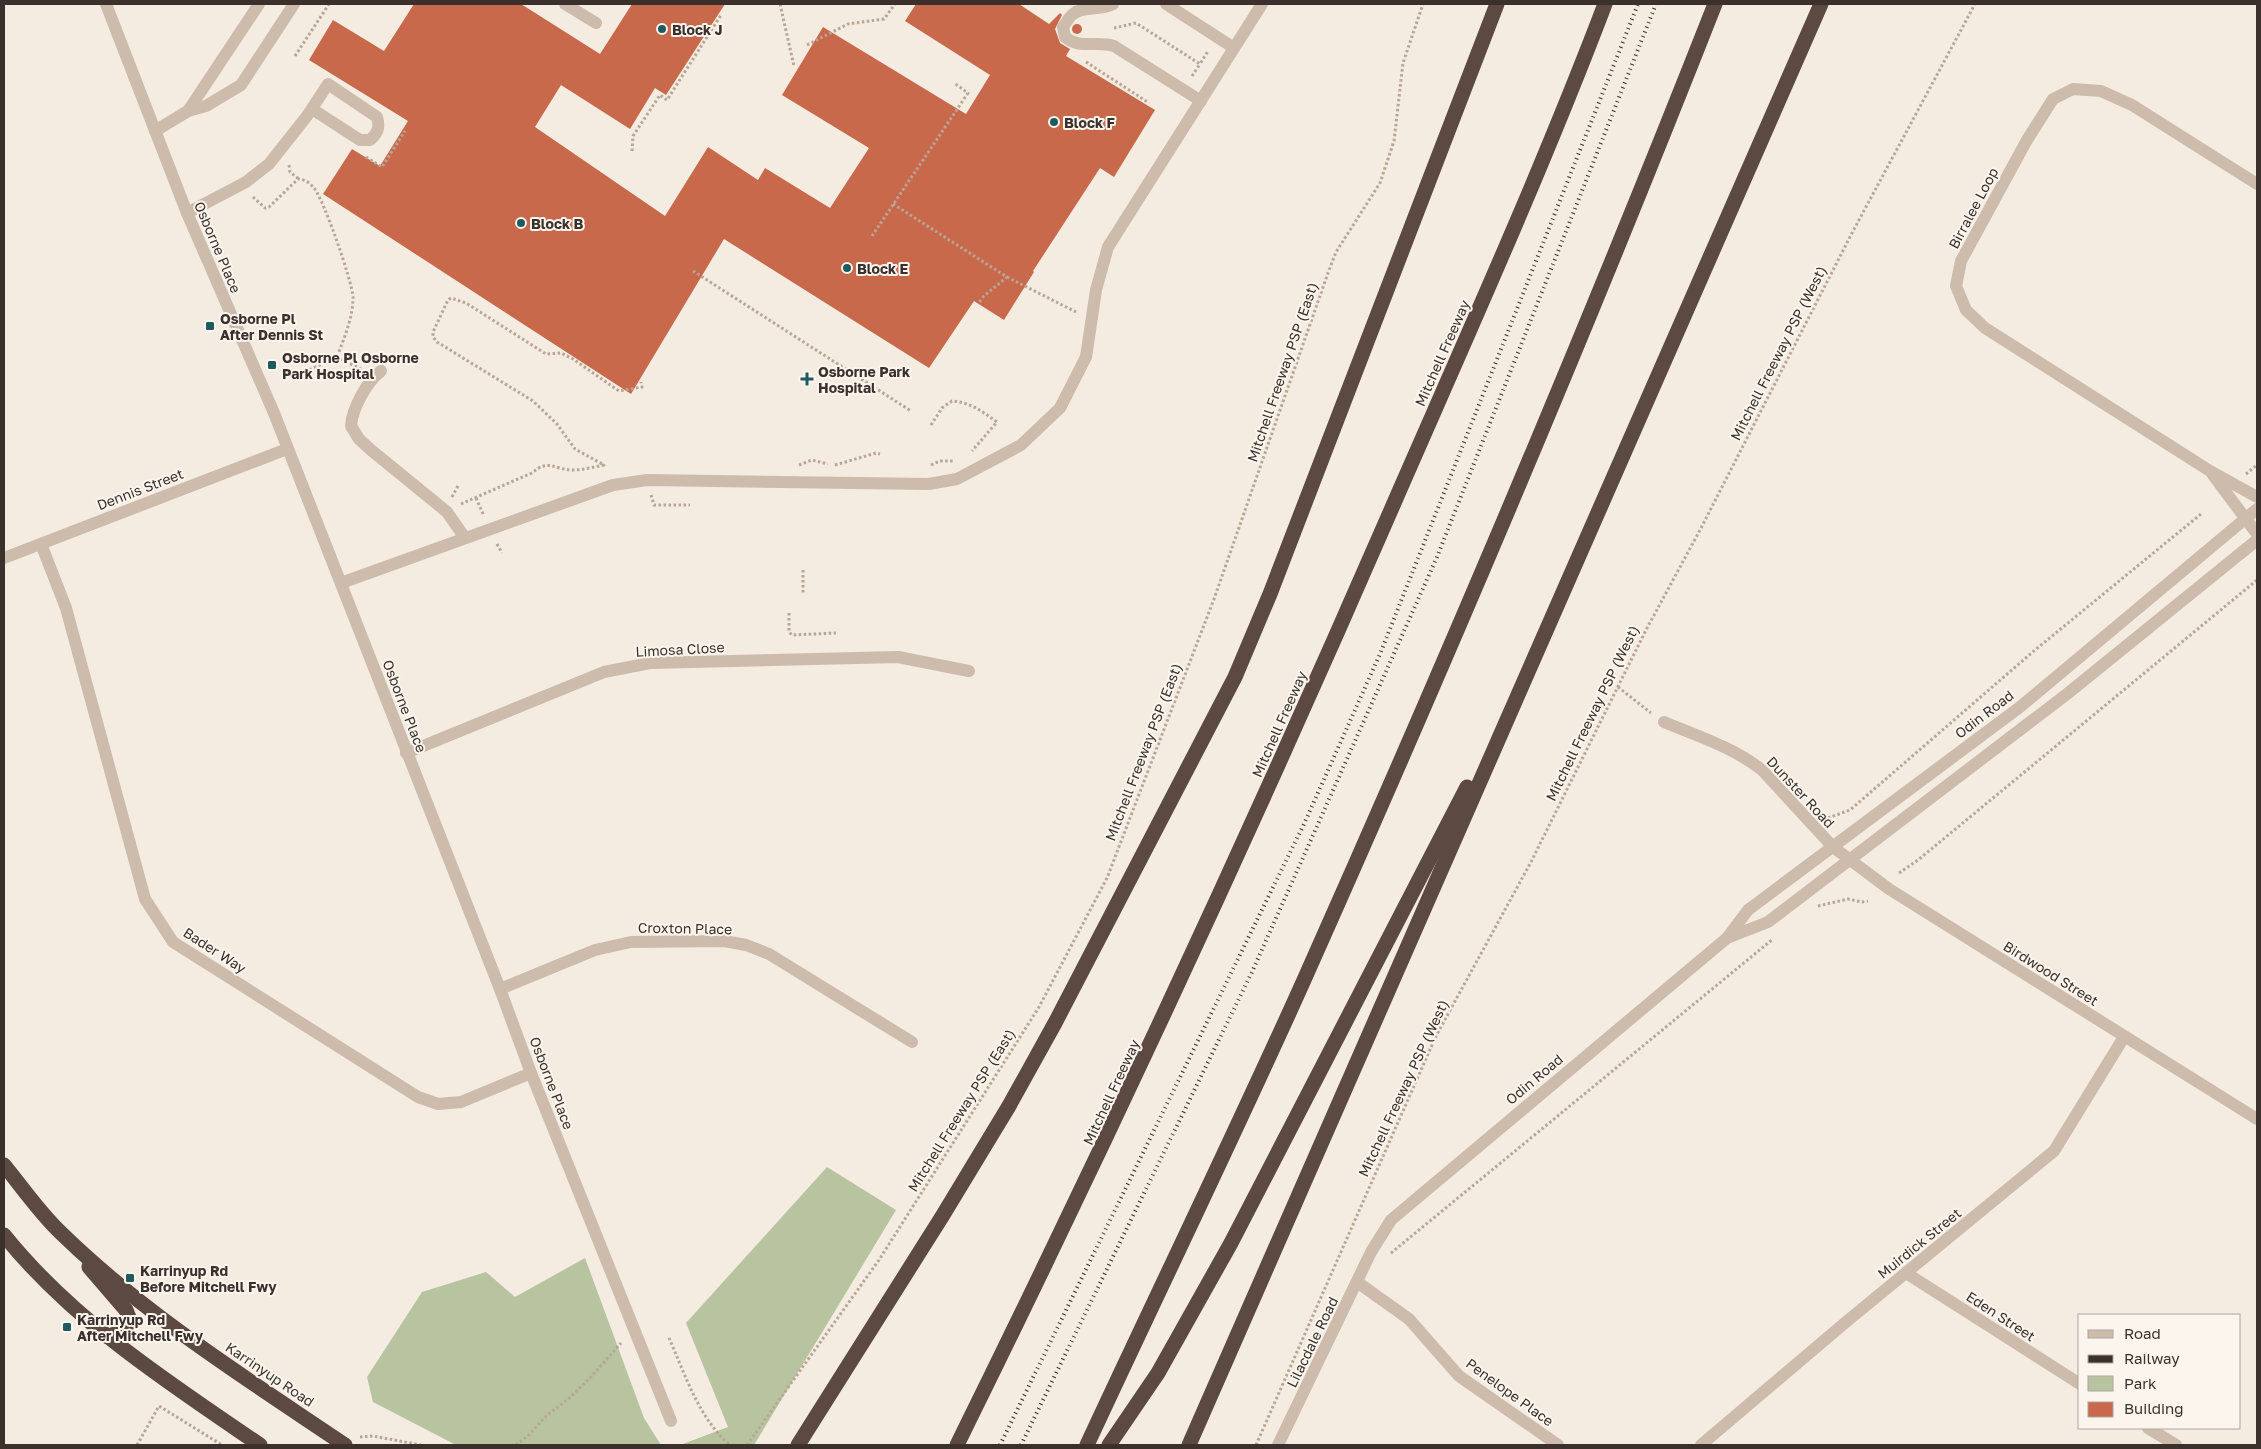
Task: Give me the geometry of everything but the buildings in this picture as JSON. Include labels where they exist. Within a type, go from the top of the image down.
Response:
[{"type":"highway","points":[[798,1445],[1009,1106],[1055,1022],[1234,677],[1274,585],[1497,4]]},
{"type":"highway","name":"Mitchell Freeway","points":[[957,1445],[1083,1189],[1202,936],[1350,604],[1559,125],[1605,4]]},
{"type":"highway","points":[[1087,1445],[1302,983],[1455,637],[1654,160],[1716,4]]},
{"type":"highway","points":[[1189,1445],[1821,4]]},
{"type":"highway","points":[[1109,1445],[1158,1373],[1231,1243],[1533,659]]},
{"type":"highway","name":"Karrinyup Road","points":[[4,1165],[59,1231],[143,1304],[234,1370],[350,1441]]},
{"type":"highway","points":[[59,1231],[126,1310],[130,1320],[125,1330],[108,1337]]},
{"type":"highway","points":[[4,1235],[66,1299],[108,1337],[260,1445]]},
{"type":"street","name":"Osborne Place","points":[[106,4],[187,213],[287,448],[341,583],[531,1073],[672,1421]]},
{"type":"street","points":[[188,111],[259,4]]},
{"type":"street","points":[[155,131],[188,111],[206,106],[241,85],[294,4]]},
{"type":"street","points":[[565,4],[596,23]]},
{"type":"street","points":[[1113,4],[1100,9],[1079,10],[1072,15],[1063,27],[1065,37],[1074,43],[1085,45],[1105,43],[1114,46],[1201,101]]},
{"type":"street","points":[[1166,4],[1234,48]]},
{"type":"street","points":[[341,583],[613,485],[647,480],[930,484],[957,479],[1021,445],[1060,408],[1086,357],[1096,290],[1108,247],[1262,4]]},
{"type":"street","points":[[187,213],[246,182],[268,164],[312,109],[328,84],[377,117],[379,125],[377,134],[370,140],[360,140],[312,109]]},
{"type":"street","name":"Birralee Loop","points":[[2257,184],[2132,105],[2101,91],[2073,88],[2053,99],[2027,140],[1962,261],[1956,286],[1966,310],[1985,328],[2210,471],[2257,497]]},
{"type":"street","points":[[378,373],[355,410],[351,426],[359,439],[370,450],[447,512],[465,538]]},
{"type":"street","name":"Dennis Street","points":[[4,558],[287,448]]},
{"type":"street","name":"Birralee Loop","points":[[2210,471],[2257,534]]},
{"type":"street","name":"Odin Road","points":[[1371,1252],[1391,1220],[1727,938],[1748,910],[2020,707],[2257,509]]},
{"type":"street","name":"Odin Road","points":[[1727,938],[1768,922],[1848,858],[2067,694],[2257,540]]},
{"type":"street","name":"Bader Way","points":[[41,544],[66,608],[145,899],[173,942],[418,1097],[438,1104],[461,1102],[531,1073]]},
{"type":"street","name":"Limosa Close","points":[[406,753],[604,672],[628,666],[650,663],[898,657],[970,671]]},
{"type":"street","name":"Dunster Road","points":[[1664,722],[1750,760],[1762,770],[1833,847]]},
{"type":"street","name":"Birdwood Street","points":[[1833,847],[1889,889],[2257,1119]]},
{"type":"street","name":"Croxton Place","points":[[500,989],[595,950],[631,942],[724,941],[746,945],[769,954],[912,1042]]},
{"type":"street","name":"Muirdick Street","points":[[1701,1445],[2054,1151],[2124,1037]]},
{"type":"street","name":"Lilacdale Road","points":[[1278,1445],[1371,1252]]},
{"type":"street","name":"Eden Street","points":[[1906,1273],[2078,1383]]},
{"type":"street","name":"Penelope Place","points":[[1357,1282],[1409,1319],[1459,1376],[1558,1445]]},
{"type":"street","points":[[2150,1429],[2176,1445]]},
{"type":"path","points":[[295,56],[329,4]]},
{"type":"path","points":[[780,4],[794,66]]},
{"type":"path","points":[[807,45],[848,24],[884,19],[895,4]]},
{"type":"path","name":"Mitchell Freeway PSP (East)","points":[[747,1445],[879,1260],[1034,1015],[1107,878],[1214,599],[1336,252],[1380,183],[1394,141],[1404,62],[1423,4]]},
{"type":"path","name":"Mitchell Freeway PSP (West)","points":[[1256,1445],[1436,1036],[1527,870],[1618,687],[1852,233],[1975,4]]},
{"type":"path","points":[[632,151],[633,136],[660,95],[667,100],[721,15]]},
{"type":"path","points":[[1114,28],[1136,23],[1200,64]]},
{"type":"path","points":[[1189,82],[1210,48]]},
{"type":"path","points":[[1083,60],[1150,103]]},
{"type":"path","points":[[872,236],[968,93],[954,83]]},
{"type":"path","points":[[247,192],[265,208],[269,208],[298,179],[307,182],[315,189],[352,289],[351,314],[337,357]]},
{"type":"path","points":[[893,204],[1007,277],[1046,298],[1091,318]]},
{"type":"path","points":[[693,271],[911,411]]},
{"type":"path","points":[[978,304],[984,296],[1007,277]]},
{"type":"path","points":[[459,505],[532,472],[540,465],[572,470],[604,465],[575,449],[557,424],[533,401],[507,383],[496,377],[494,378],[437,342],[433,337],[433,332],[448,300],[451,298],[466,304],[546,354],[561,353],[573,359],[619,391],[642,387],[641,382]]},
{"type":"path","points":[[305,372],[337,357],[378,373]]},
{"type":"path","points":[[931,425],[942,408],[952,401],[970,404],[997,422],[970,453]]},
{"type":"path","points":[[925,468],[940,461],[960,459]]},
{"type":"path","points":[[2246,474],[2257,465]]},
{"type":"path","points":[[452,497],[458,486]]},
{"type":"path","points":[[651,492],[654,505],[690,505]]},
{"type":"path","points":[[476,498],[486,521]]},
{"type":"path","points":[[1827,818],[1850,810],[2035,650],[2201,514]]},
{"type":"path","points":[[803,570],[803,595]]},
{"type":"path","points":[[1899,873],[1918,860],[2257,580]]},
{"type":"path","points":[[789,613],[789,632],[792,635],[836,634]]},
{"type":"path","points":[[1618,687],[1664,722]]},
{"type":"path","points":[[1812,908],[1844,899],[1868,901]]},
{"type":"path","points":[[1388,1255],[1778,935]]},
{"type":"path","points":[[670,1338],[696,1399],[730,1445]]},
{"type":"path","points":[[516,1445],[591,1377],[620,1343]]},
{"type":"path","points":[[137,1445],[159,1406],[222,1445]]},
{"type":"path","points":[[350,1441],[373,1436],[421,1445]]},
{"type":"green space","points":[[827,1167],[896,1210],[754,1445],[680,1445],[728,1427],[686,1323]]},
{"type":"green space","points":[[585,1258],[644,1418],[661,1445],[456,1445],[373,1402],[367,1377],[422,1292],[486,1272],[515,1297]]},
{"type":"railway","points":[[1000,1445],[1304,824],[1380,654],[1638,4]]},
{"type":"railway","points":[[1021,1445],[1252,972],[1437,557],[1656,4]]},
{"type":"place","name":"Block J","points":[[662,29]]},
{"type":"place","name":"Block F","points":[[1054,122]]},
{"type":"place","name":"Block B","points":[[521,223]]},
{"type":"place","name":"Block E","points":[[847,268]]},
{"type":"place","name":"Osborne Pl After Dennis St","points":[[210,326]]},
{"type":"place","name":"Osborne Pl Osborne Park Hospital","points":[[272,365]]},
{"type":"place","name":"Osborne Park Hospital","points":[[807,379]]},
{"type":"place","name":"Karrinyup Rd Before Mitchell Fwy","points":[[130,1278]]},
{"type":"place","name":"Karrinyup Rd After Mitchell Fwy","points":[[67,1327]]}]
